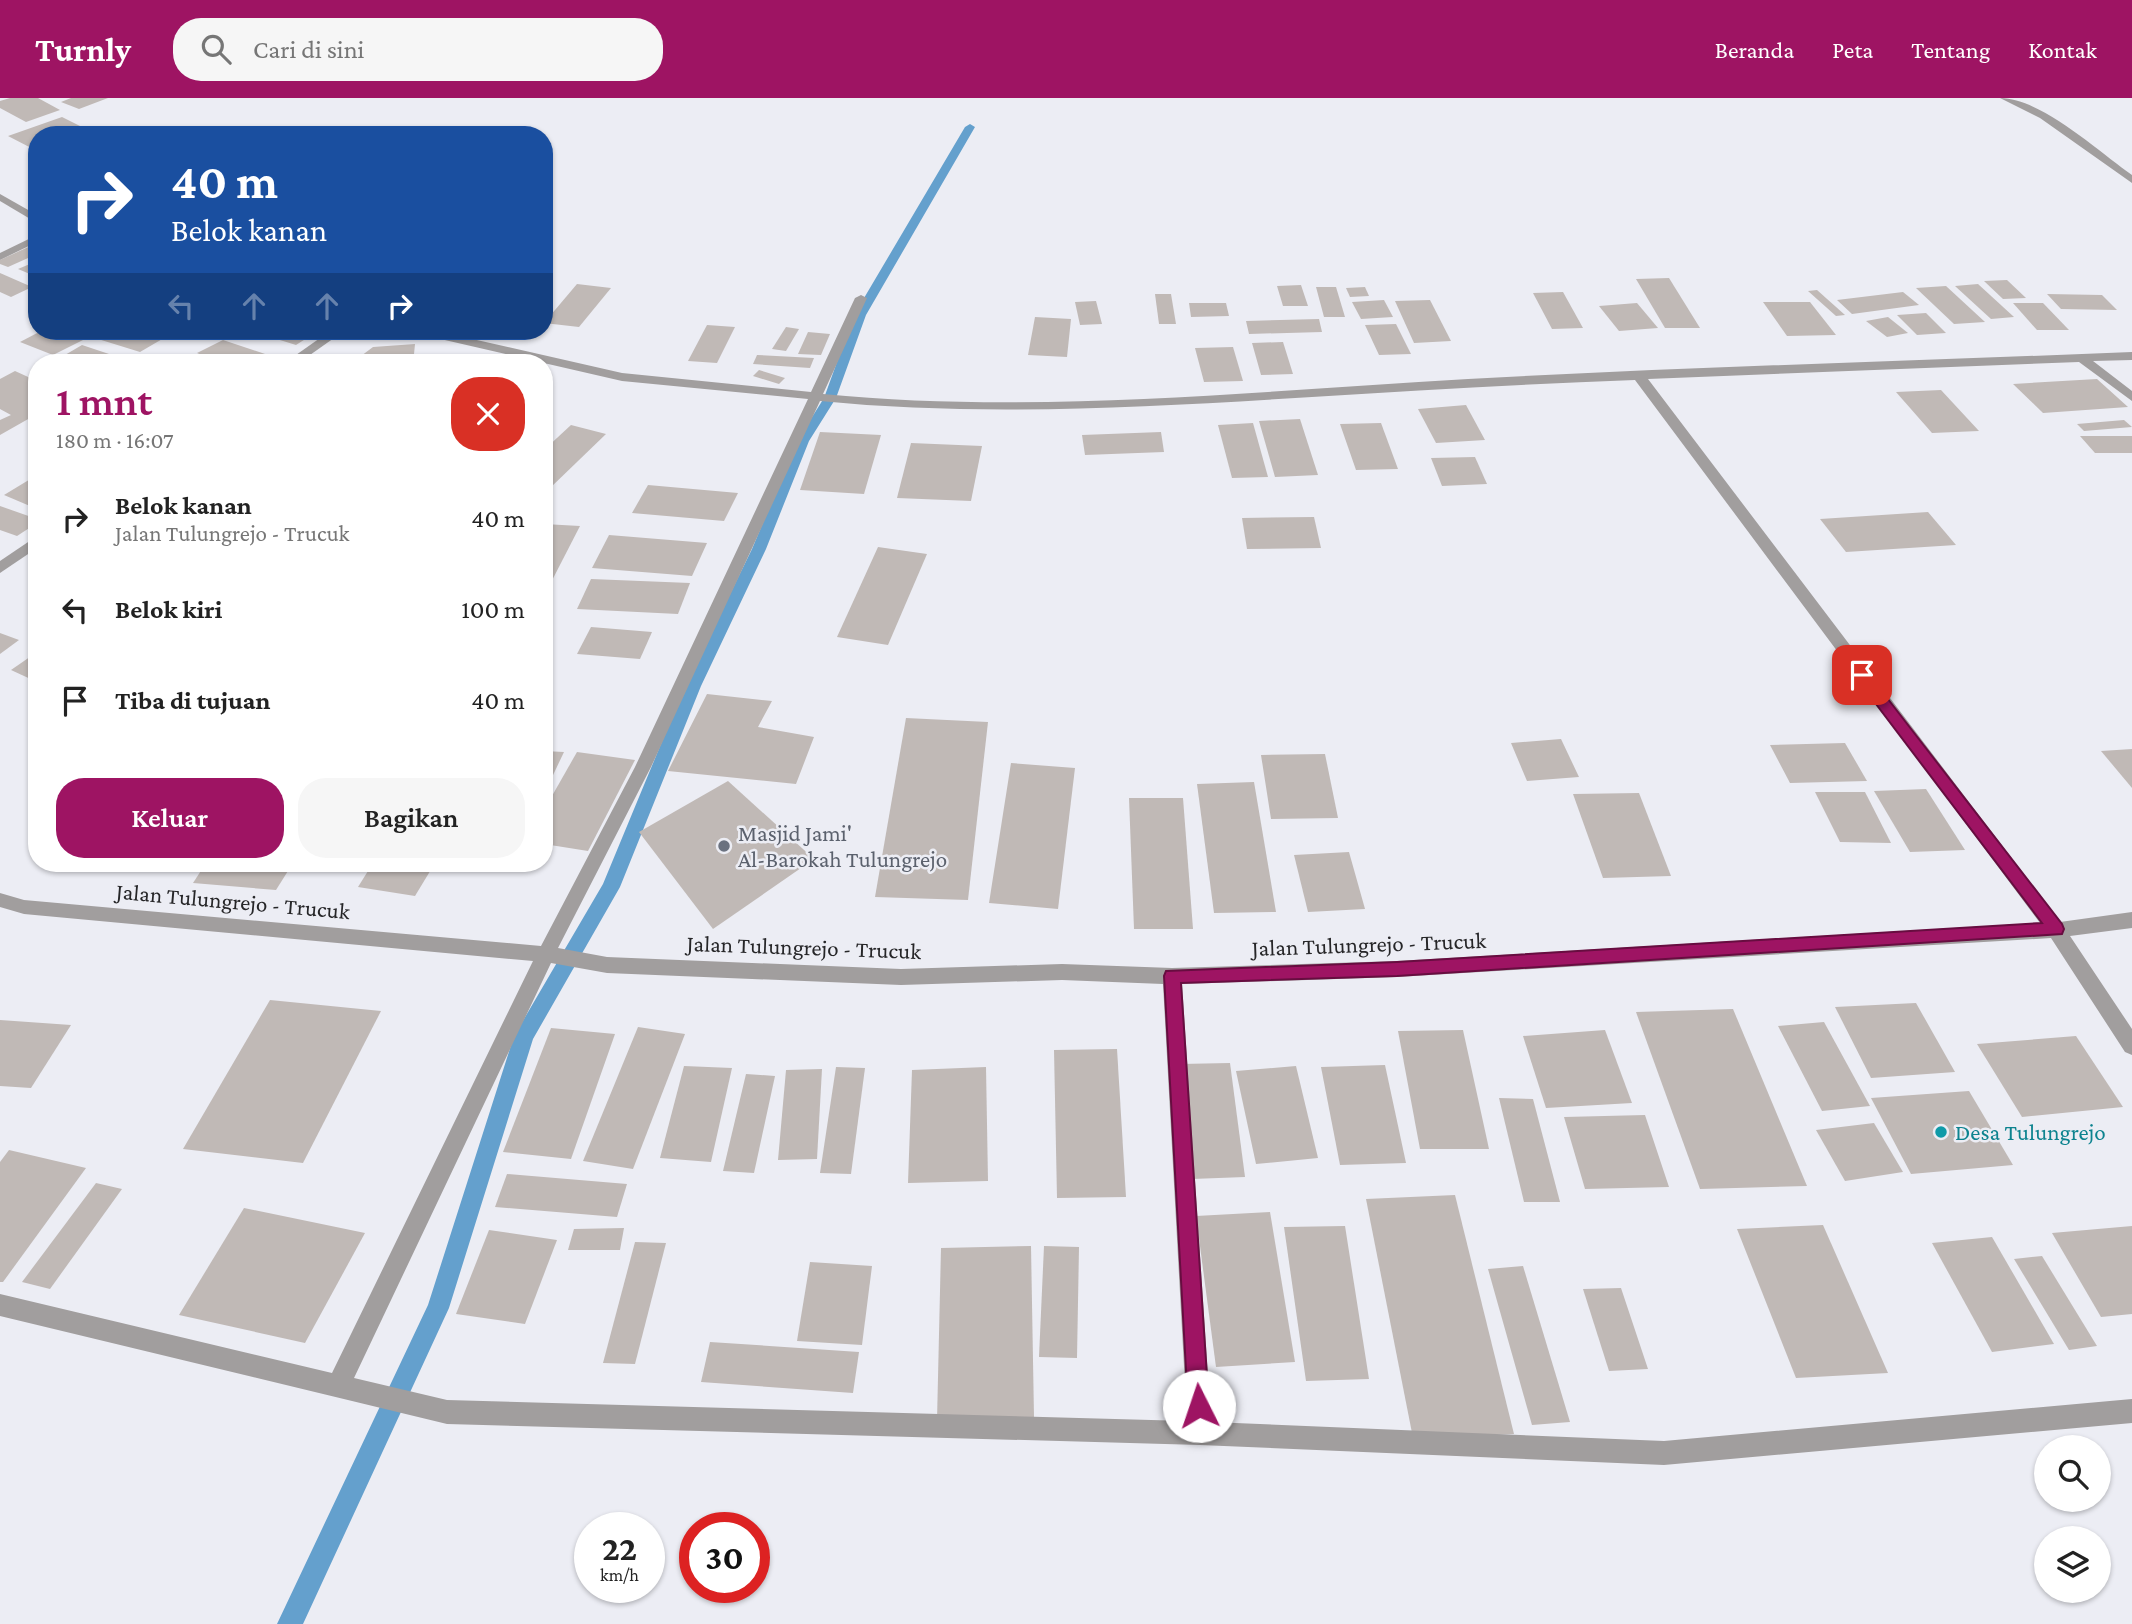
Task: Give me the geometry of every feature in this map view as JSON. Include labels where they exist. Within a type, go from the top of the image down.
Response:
[{"type":"street","points":[[2005,98],[2043,116],[2132,180]]},
{"type":"street","points":[[0,197],[28,214]]},
{"type":"street","points":[[0,257],[28,243]]},
{"type":"street","points":[[338,1386],[546,954],[643,767],[813,396],[861,298]]},
{"type":"street","points":[[304,354],[325,340]]},
{"type":"street","points":[[463,340],[523,354]]},
{"type":"street","points":[[553,361],[622,377],[813,396],[963,405],[1136,404],[1638,375],[2132,356]]},
{"type":"street","points":[[2083,359],[2132,397]]},
{"type":"street","points":[[1638,375],[2056,929],[2132,1046]]},
{"type":"street","points":[[0,568],[28,548]]},
{"type":"street","name":"Jalan Tulungrejo - Trucuk","points":[[0,900],[24,907],[546,954],[607,965],[901,977],[1062,972],[1172,976],[1411,968],[2056,929],[2132,920]]},
{"type":"street","points":[[1172,976],[1200,1433]]},
{"type":"street","points":[[0,1305],[447,1412],[1200,1433],[1664,1452],[2132,1411]]},
{"type":"building","points":[[10,98],[38,98],[60,110],[26,122],[0,108],[0,101]]},
{"type":"building","points":[[71,98],[108,98],[79,109],[61,102]]},
{"type":"building","points":[[62,117],[80,126],[36,126]]},
{"type":"building","points":[[28,129],[28,146],[8,136]]},
{"type":"building","points":[[28,247],[28,258],[8,267],[0,264],[0,260]]},
{"type":"building","points":[[28,265],[28,273],[18,269]]},
{"type":"building","points":[[0,273],[28,285],[28,289],[11,297],[0,292]]},
{"type":"building","points":[[1669,278],[1700,328],[1665,328],[1636,279]]},
{"type":"building","points":[[2007,280],[2026,298],[2003,299],[1984,281]]},
{"type":"building","points":[[577,284],[611,288],[579,327],[553,324],[553,312]]},
{"type":"building","points":[[1978,284],[2014,317],[1991,319],[1955,286]]},
{"type":"building","points":[[1301,285],[1308,306],[1283,306],[1277,286]]},
{"type":"building","points":[[1946,286],[1985,322],[1954,324],[1916,288]]},
{"type":"building","points":[[1316,287],[1336,287],[1345,317],[1324,317]]},
{"type":"building","points":[[1365,287],[1369,296],[1350,297],[1346,288]]},
{"type":"building","points":[[1817,290],[1845,315],[1836,316],[1808,291]]},
{"type":"building","points":[[1563,292],[1583,328],[1552,329],[1533,293]]},
{"type":"building","points":[[1903,292],[1919,305],[1852,314],[1837,300]]},
{"type":"building","points":[[1155,294],[1171,294],[1176,324],[1159,324]]},
{"type":"building","points":[[2047,294],[2102,295],[2117,310],[2061,309]]},
{"type":"building","points":[[1384,300],[1393,317],[1361,319],[1352,302]]},
{"type":"building","points":[[1430,300],[1451,341],[1414,343],[1395,301]]},
{"type":"building","points":[[1096,301],[1102,324],[1080,325],[1075,302]]},
{"type":"building","points":[[1763,302],[1810,302],[1836,335],[1787,336]]},
{"type":"building","points":[[1189,303],[1226,303],[1229,316],[1191,317]]},
{"type":"building","points":[[1637,303],[1658,328],[1619,331],[1599,306]]},
{"type":"building","points":[[2013,303],[2043,303],[2069,330],[2037,330]]},
{"type":"building","points":[[1926,313],[1946,333],[1917,335],[1897,315]]},
{"type":"building","points":[[1035,317],[1071,319],[1067,357],[1028,355]]},
{"type":"building","points":[[1888,317],[1908,333],[1887,337],[1866,321]]},
{"type":"building","points":[[1319,319],[1322,332],[1249,334],[1246,321]]},
{"type":"building","points":[[1396,324],[1411,354],[1379,355],[1365,325]]},
{"type":"building","points":[[707,325],[735,327],[717,363],[688,361]]},
{"type":"building","points":[[786,327],[799,329],[786,351],[772,349]]},
{"type":"building","points":[[808,332],[830,334],[821,355],[798,354]]},
{"type":"building","points":[[28,338],[28,340],[83,340],[55,354],[20,342]]},
{"type":"building","points":[[101,340],[161,340],[140,352]]},
{"type":"building","points":[[223,340],[265,354],[199,354],[197,353]]},
{"type":"building","points":[[280,340],[304,340],[296,345]]},
{"type":"building","points":[[1283,342],[1293,374],[1261,375],[1252,343]]},
{"type":"building","points":[[415,344],[414,354],[364,354],[373,347]]},
{"type":"building","points":[[82,345],[109,354],[67,354]]},
{"type":"building","points":[[1233,347],[1243,381],[1204,382],[1195,348]]},
{"type":"building","points":[[757,355],[814,358],[810,368],[753,364]]},
{"type":"building","points":[[759,370],[785,378],[779,384],[753,376]]},
{"type":"building","points":[[15,371],[28,377],[28,419],[0,435],[0,420],[11,415],[0,409],[0,379]]},
{"type":"building","points":[[2097,379],[2128,407],[2043,413],[2013,384]]},
{"type":"building","points":[[1941,390],[1979,431],[1932,433],[1896,392]]},
{"type":"building","points":[[1466,405],[1485,440],[1436,443],[1418,409]]},
{"type":"building","points":[[1300,419],[1318,475],[1275,477],[1259,421]]},
{"type":"building","points":[[2124,420],[2132,427],[2084,431],[2077,424]]},
{"type":"building","points":[[1253,423],[1268,477],[1232,478],[1218,425]]},
{"type":"building","points":[[1381,423],[1398,469],[1356,470],[1340,424]]},
{"type":"building","points":[[571,425],[606,434],[553,485],[553,442]]},
{"type":"building","points":[[820,432],[881,435],[864,494],[800,490]]},
{"type":"building","points":[[1161,432],[1164,452],[1085,455],[1082,435]]},
{"type":"building","points":[[2080,436],[2132,436],[2132,453],[2095,453]]},
{"type":"building","points":[[911,443],[982,446],[971,501],[897,498]]},
{"type":"building","points":[[1475,457],[1487,484],[1442,486],[1431,458]]},
{"type":"building","points":[[28,480],[28,505],[4,495]]},
{"type":"building","points":[[648,485],[738,493],[724,521],[632,513]]},
{"type":"building","points":[[0,506],[28,516],[28,529],[17,536],[0,530]]},
{"type":"building","points":[[1928,512],[1956,545],[1846,552],[1820,519]]},
{"type":"building","points":[[1314,517],[1321,548],[1247,549],[1242,518]]},
{"type":"building","points":[[553,524],[580,526],[553,578]]},
{"type":"building","points":[[609,535],[707,543],[692,576],[592,568]]},
{"type":"building","points":[[878,547],[927,554],[888,645],[837,637]]},
{"type":"building","points":[[591,579],[690,583],[678,614],[577,609]]},
{"type":"building","points":[[591,627],[652,632],[640,659],[577,654]]},
{"type":"building","points":[[0,633],[19,640],[0,654]]},
{"type":"building","points":[[28,658],[28,678],[11,670]]},
{"type":"building","points":[[707,694],[772,701],[758,727],[814,737],[796,784],[668,771]]},
{"type":"building","points":[[906,718],[988,722],[968,900],[875,897]]},
{"type":"building","points":[[1561,739],[1579,777],[1527,781],[1511,743]]},
{"type":"building","points":[[1845,743],[1867,781],[1790,783],[1770,745]]},
{"type":"building","points":[[2132,749],[2132,788],[2101,751]]},
{"type":"building","points":[[553,751],[564,752],[553,775]]},
{"type":"building","points":[[577,752],[635,760],[588,851],[553,845],[553,794]]},
{"type":"building","points":[[1325,754],[1338,818],[1271,819],[1261,755]]},
{"type":"building","points":[[1011,763],[1075,768],[1058,909],[989,903]]},
{"type":"building","name":"Masjid Jami' Al-Barokah Tulungrejo","points":[[728,781],[814,859],[713,929],[639,832]]},
{"type":"building","points":[[1254,782],[1276,912],[1214,913],[1197,784]]},
{"type":"building","points":[[1926,789],[1965,850],[1910,852],[1874,791]]},
{"type":"building","points":[[1815,792],[1865,792],[1891,843],[1840,842]]},
{"type":"building","points":[[1639,793],[1671,876],[1603,878],[1573,794]]},
{"type":"building","points":[[1129,798],[1183,798],[1193,929],[1134,929]]},
{"type":"building","points":[[1349,852],[1365,909],[1308,912],[1294,855]]},
{"type":"building","points":[[200,872],[287,872],[276,890],[193,883]]},
{"type":"building","points":[[367,872],[430,872],[415,896],[358,887]]},
{"type":"building","points":[[270,1000],[381,1011],[303,1163],[183,1149]]},
{"type":"building","name":"Desa Tulungrejo","points":[[1916,1003],[1955,1072],[1871,1078],[1835,1007]]},
{"type":"building","points":[[1733,1009],[1807,1186],[1700,1189],[1636,1012]]},
{"type":"building","points":[[0,1020],[71,1025],[31,1088],[0,1086]]},
{"type":"building","points":[[1824,1022],[1870,1106],[1822,1111],[1778,1026]]},
{"type":"building","points":[[638,1027],[685,1034],[633,1169],[583,1161]]},
{"type":"building","points":[[551,1028],[615,1034],[571,1159],[503,1152]]},
{"type":"building","points":[[1463,1030],[1489,1149],[1420,1149],[1398,1031]]},
{"type":"building","points":[[1605,1030],[1632,1103],[1546,1108],[1523,1036]]},
{"type":"building","points":[[2076,1036],[2123,1107],[2022,1117],[1977,1044]]},
{"type":"building","points":[[1117,1049],[1126,1197],[1057,1198],[1054,1050]]},
{"type":"building","points":[[1230,1063],[1245,1177],[1192,1179],[1180,1064]]},
{"type":"building","points":[[1385,1065],[1406,1163],[1340,1165],[1321,1067]]},
{"type":"building","points":[[684,1066],[732,1068],[711,1162],[660,1158]]},
{"type":"building","points":[[1296,1066],[1318,1158],[1256,1164],[1236,1071]]},
{"type":"building","points":[[836,1067],[865,1068],[851,1174],[820,1173]]},
{"type":"building","points":[[986,1067],[988,1181],[908,1183],[912,1070]]},
{"type":"building","points":[[822,1069],[817,1159],[778,1160],[786,1070]]},
{"type":"building","points":[[746,1074],[775,1076],[754,1173],[723,1171]]},
{"type":"building","name":"Desa Tulungrejo","points":[[1969,1091],[2013,1165],[1911,1174],[1871,1098]]},
{"type":"building","points":[[1499,1098],[1533,1099],[1560,1202],[1524,1202]]},
{"type":"building","points":[[1645,1115],[1669,1187],[1585,1189],[1564,1117]]},
{"type":"building","points":[[1874,1123],[1903,1172],[1845,1181],[1816,1130]]},
{"type":"building","points":[[9,1150],[86,1168],[3,1282],[0,1282],[0,1162]]},
{"type":"building","points":[[507,1174],[627,1184],[617,1217],[495,1207]]},
{"type":"building","points":[[96,1183],[122,1189],[50,1289],[22,1282]]},
{"type":"building","points":[[1455,1195],[1514,1434],[1413,1438],[1366,1199]]},
{"type":"building","points":[[244,1208],[365,1233],[305,1343],[179,1315]]},
{"type":"building","points":[[1270,1212],[1295,1362],[1216,1367],[1196,1216]]},
{"type":"building","points":[[1823,1225],[1888,1373],[1796,1378],[1737,1229]]},
{"type":"building","points":[[1345,1226],[1369,1379],[1306,1381],[1284,1227]]},
{"type":"building","points":[[2132,1226],[2132,1314],[2101,1317],[2052,1233]]},
{"type":"building","points":[[624,1228],[620,1250],[568,1250],[574,1229]]},
{"type":"building","points":[[489,1230],[557,1240],[525,1324],[456,1314]]},
{"type":"building","points":[[1992,1237],[2054,1344],[1992,1352],[1932,1243]]},
{"type":"building","points":[[635,1242],[666,1243],[635,1364],[603,1363]]},
{"type":"building","points":[[1031,1246],[1034,1417],[937,1421],[941,1248]]},
{"type":"building","points":[[1044,1246],[1079,1247],[1077,1358],[1039,1357]]},
{"type":"building","points":[[2042,1256],[2097,1346],[2069,1350],[2014,1259]]},
{"type":"building","points":[[810,1262],[872,1266],[862,1345],[797,1341]]},
{"type":"building","points":[[1523,1266],[1570,1422],[1532,1425],[1488,1269]]},
{"type":"building","points":[[1621,1288],[1648,1369],[1609,1371],[1583,1289]]},
{"type":"building","points":[[710,1342],[859,1352],[853,1393],[701,1382]]},
{"type":"waterway","points":[[290,1624],[438,1308],[524,1036],[611,887],[693,686],[759,549],[803,441],[830,398],[860,315],[970,127]]},
{"type":"place","name":"Masjid Jami' Al-Barokah Tulungrejo","points":[[724,846]]},
{"type":"place","name":"Desa Tulungrejo","points":[[1941,1132]]},
{"type":"route","points":[[1199,1406],[1172,976],[1397,969],[2056,929],[1862,675]]}]
